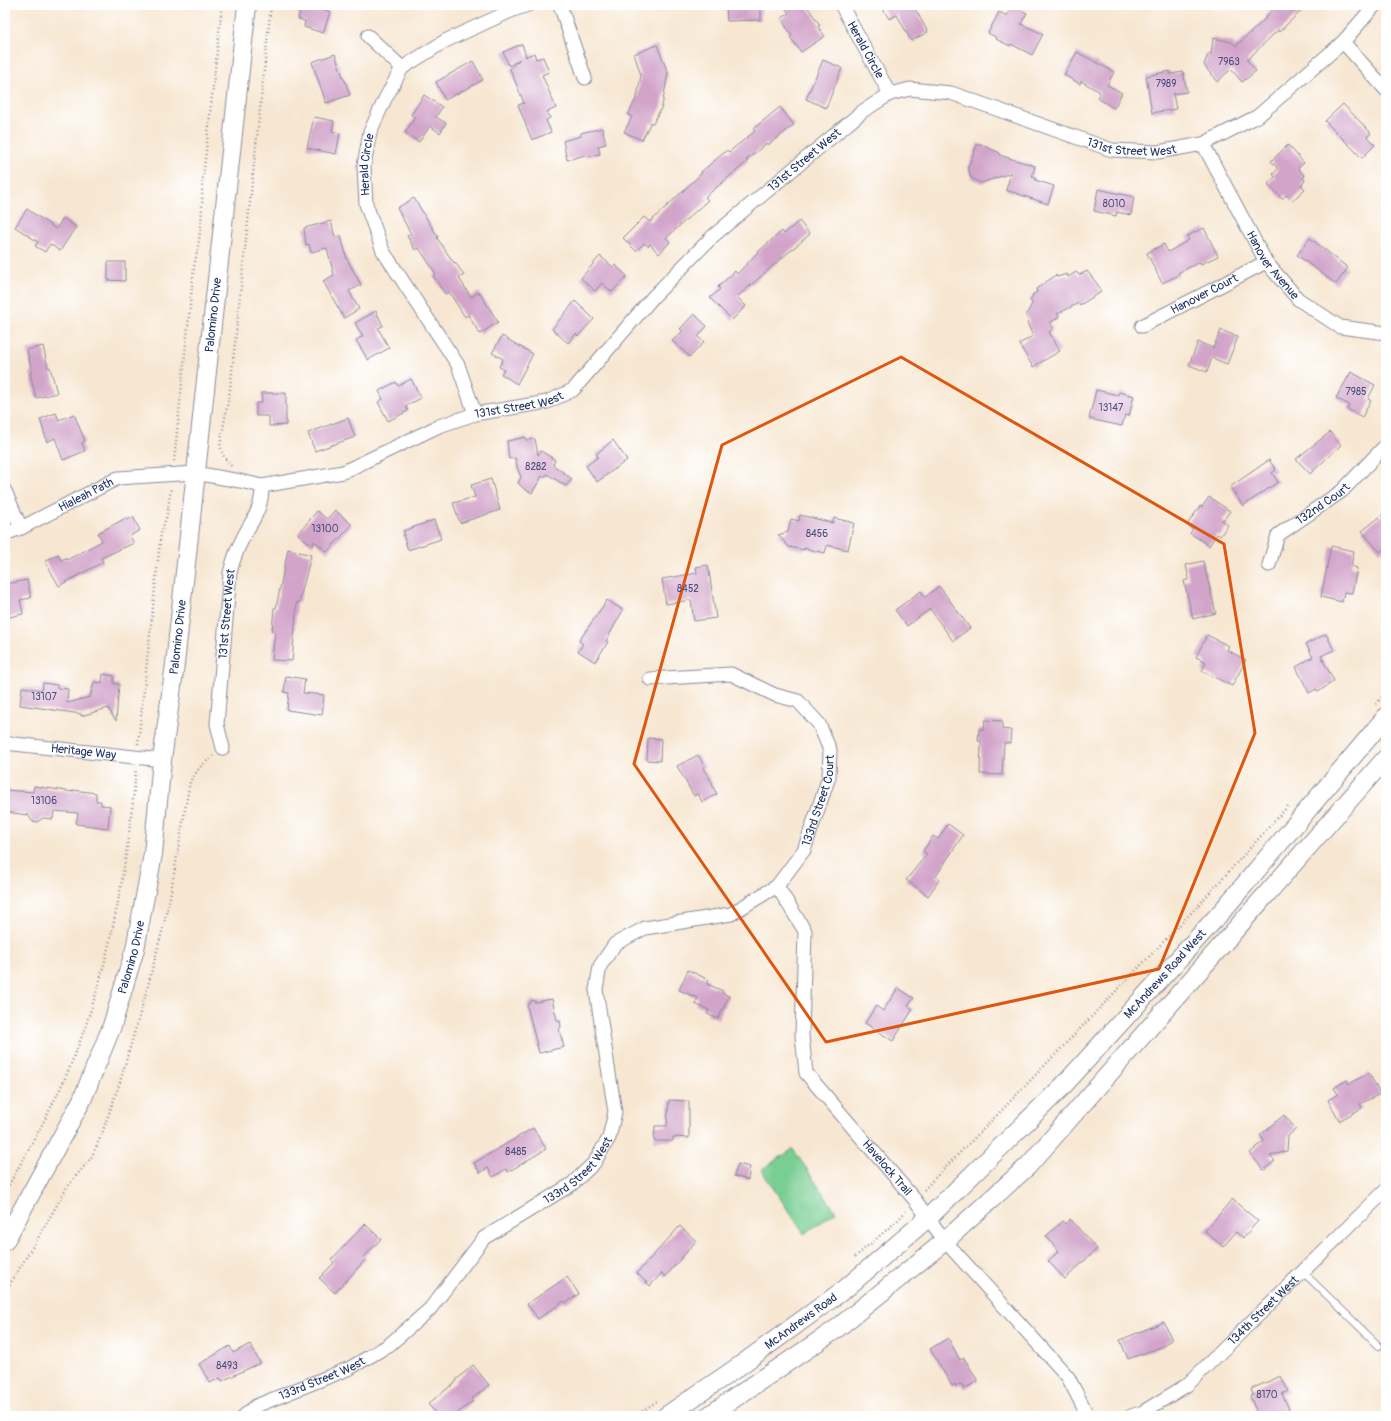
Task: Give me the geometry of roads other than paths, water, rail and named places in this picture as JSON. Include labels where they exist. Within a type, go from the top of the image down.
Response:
[{"type":"main road","name":"Palomino Drive","points":[[6,1237],[82,1100],[112,1026],[135,949],[153,854],[162,760],[175,664],[247,5]]},
{"type":"main road","name":"McAndrews Road West","points":[[928,1218],[1062,1087],[1223,910],[1378,714]]},
{"type":"main road","name":"McAndrews Road West","points":[[945,1241],[1028,1166],[1386,758]]},
{"type":"main road","name":"McAndrews Road","points":[[666,1416],[738,1367],[845,1289],[928,1218]]},
{"type":"main road","name":"McAndrews Road","points":[[708,1416],[835,1330],[945,1241]]},
{"type":"street","name":"Herald Circle","points":[[475,414],[458,366],[384,251],[366,204],[364,166],[370,132],[385,99],[402,68],[445,41],[512,7],[528,5]]},
{"type":"street","points":[[560,5],[585,78]]},
{"type":"street","name":"Herald Circle","points":[[841,5],[890,94]]},
{"type":"street","name":"131st Street West","points":[[195,473],[262,486],[343,472],[439,426],[475,414],[547,402],[573,390],[653,297],[714,236],[863,111],[890,94],[910,90],[951,93],[1112,150],[1158,152],[1203,144],[1258,116],[1343,42],[1375,5]]},
{"type":"street","points":[[368,36],[402,68]]},
{"type":"street","points":[[1343,42],[1386,90]]},
{"type":"street","name":"Hanover Avenue","points":[[1203,144],[1266,262],[1298,299],[1340,327],[1386,333]]},
{"type":"street","name":"Hanover Court","points":[[1142,326],[1266,262]]},
{"type":"street","name":"132nd Court","points":[[1269,565],[1278,535],[1342,491],[1386,445]]},
{"type":"street","name":"Hialeah Path","points":[[5,534],[21,528],[118,478],[195,473]]},
{"type":"street","name":"131st Street West","points":[[222,748],[217,724],[230,573],[235,553],[243,536],[256,515],[262,497],[262,486]]},
{"type":"street","points":[[5,491],[21,528]]},
{"type":"street","name":"133rd Street Court","points":[[650,679],[730,674],[775,695],[798,701],[819,724],[830,750],[829,777],[804,850],[777,886]]},
{"type":"street","name":"Heritage Way","points":[[5,743],[162,760]]},
{"type":"street","name":"Havelock Trail","points":[[777,886],[805,931],[802,1036],[806,1073],[915,1200],[945,1241],[1068,1377],[1088,1416]]},
{"type":"street","name":"133rd Street West","points":[[244,1416],[256,1406],[350,1368],[389,1345],[430,1309],[484,1238],[572,1184],[594,1163],[609,1138],[615,1112],[596,990],[600,966],[615,944],[645,928],[731,914],[777,886]]},
{"type":"street","name":"134th Street West","points":[[1131,1416],[1143,1412],[1187,1385],[1386,1190]]},
{"type":"lane","points":[[1303,1272],[1379,1346]]}]
